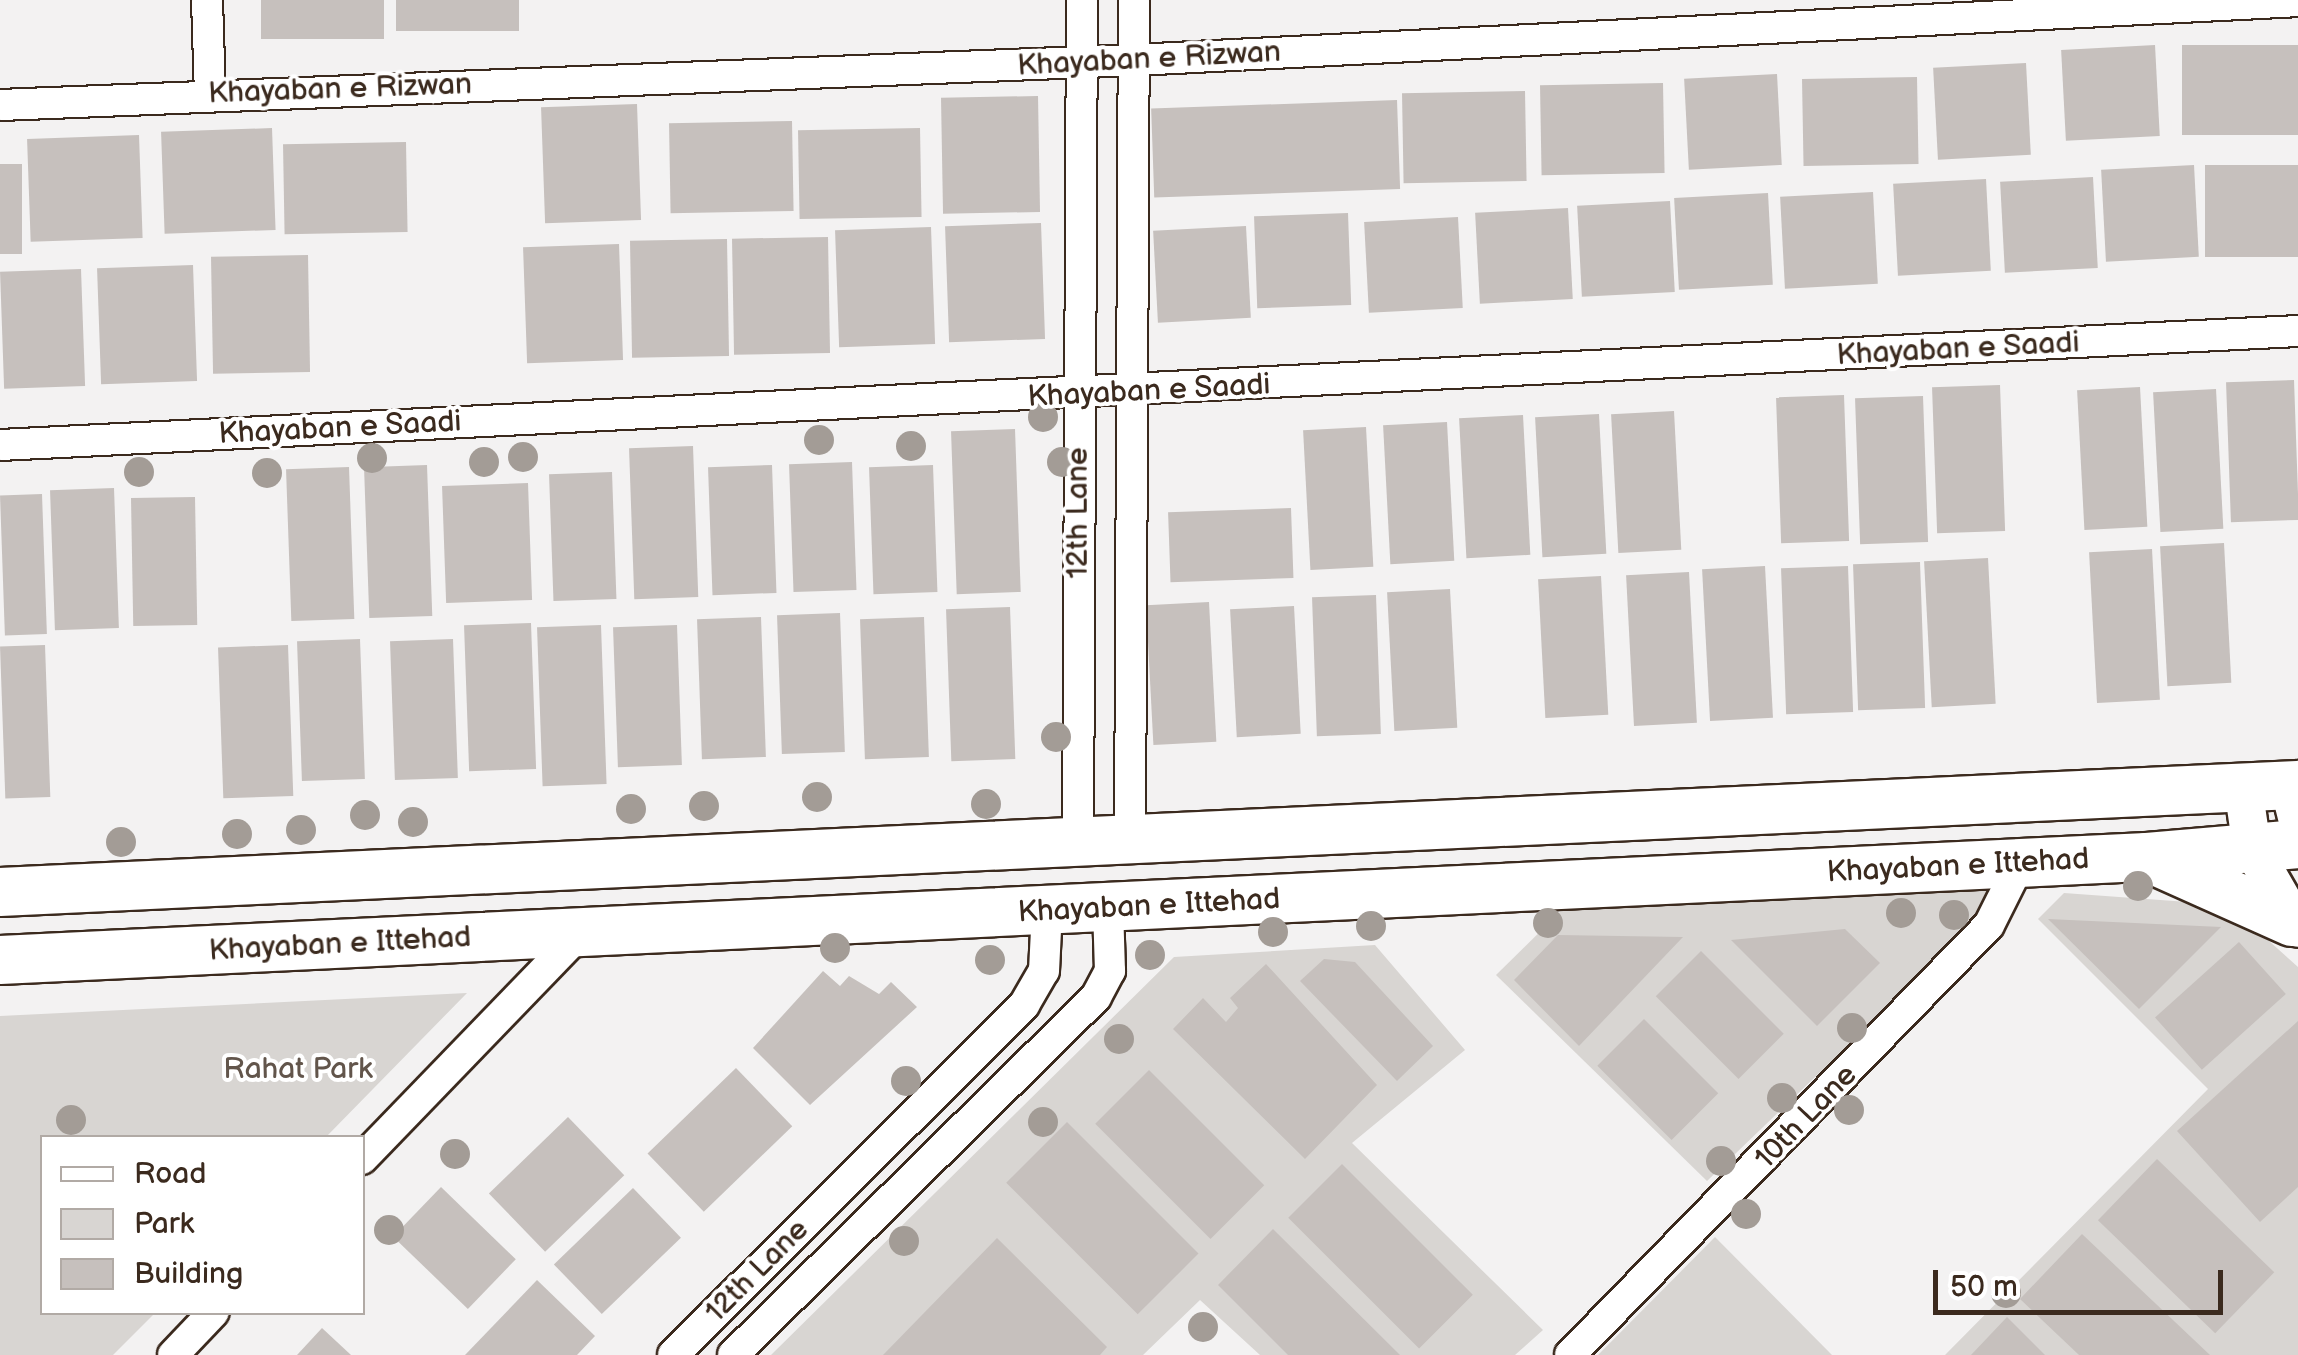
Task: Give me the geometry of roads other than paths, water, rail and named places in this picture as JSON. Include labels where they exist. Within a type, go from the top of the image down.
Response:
[{"type":"main road","points":[[0,892],[2282,795]]},
{"type":"main road","name":"Khayaban e Ittehad","points":[[0,960],[2147,857],[2298,844]]},
{"type":"main road","points":[[2147,857],[2295,925]]},
{"type":"street","points":[[207,0],[210,93]]},
{"type":"street","name":"12th Lane","points":[[1078,846],[1082,0]]},
{"type":"street","name":"12th Lane","points":[[1130,843],[1134,0]]},
{"type":"street","name":"Khayaban e Rizwan","points":[[0,104],[1135,60],[2298,2]]},
{"type":"street","name":"Khayaban e Saadi","points":[[0,445],[1132,392],[2298,331]]},
{"type":"street","points":[[2282,795],[2252,848],[2295,925]]},
{"type":"street","name":"10th Lane","points":[[1570,1355],[1989,925],[2020,863]]},
{"type":"street","name":"12th Lane","points":[[733,1355],[1096,997],[1110,971],[1108,908]]},
{"type":"street","name":"12th Lane","points":[[673,1355],[1024,1004],[1044,971],[1047,910]]},
{"type":"street","points":[[365,1156],[582,932]]},
{"type":"street","points":[[174,1355],[211,1315]]},
{"type":"park label","name":"Rahat Park","points":[[298,1069]]}]
